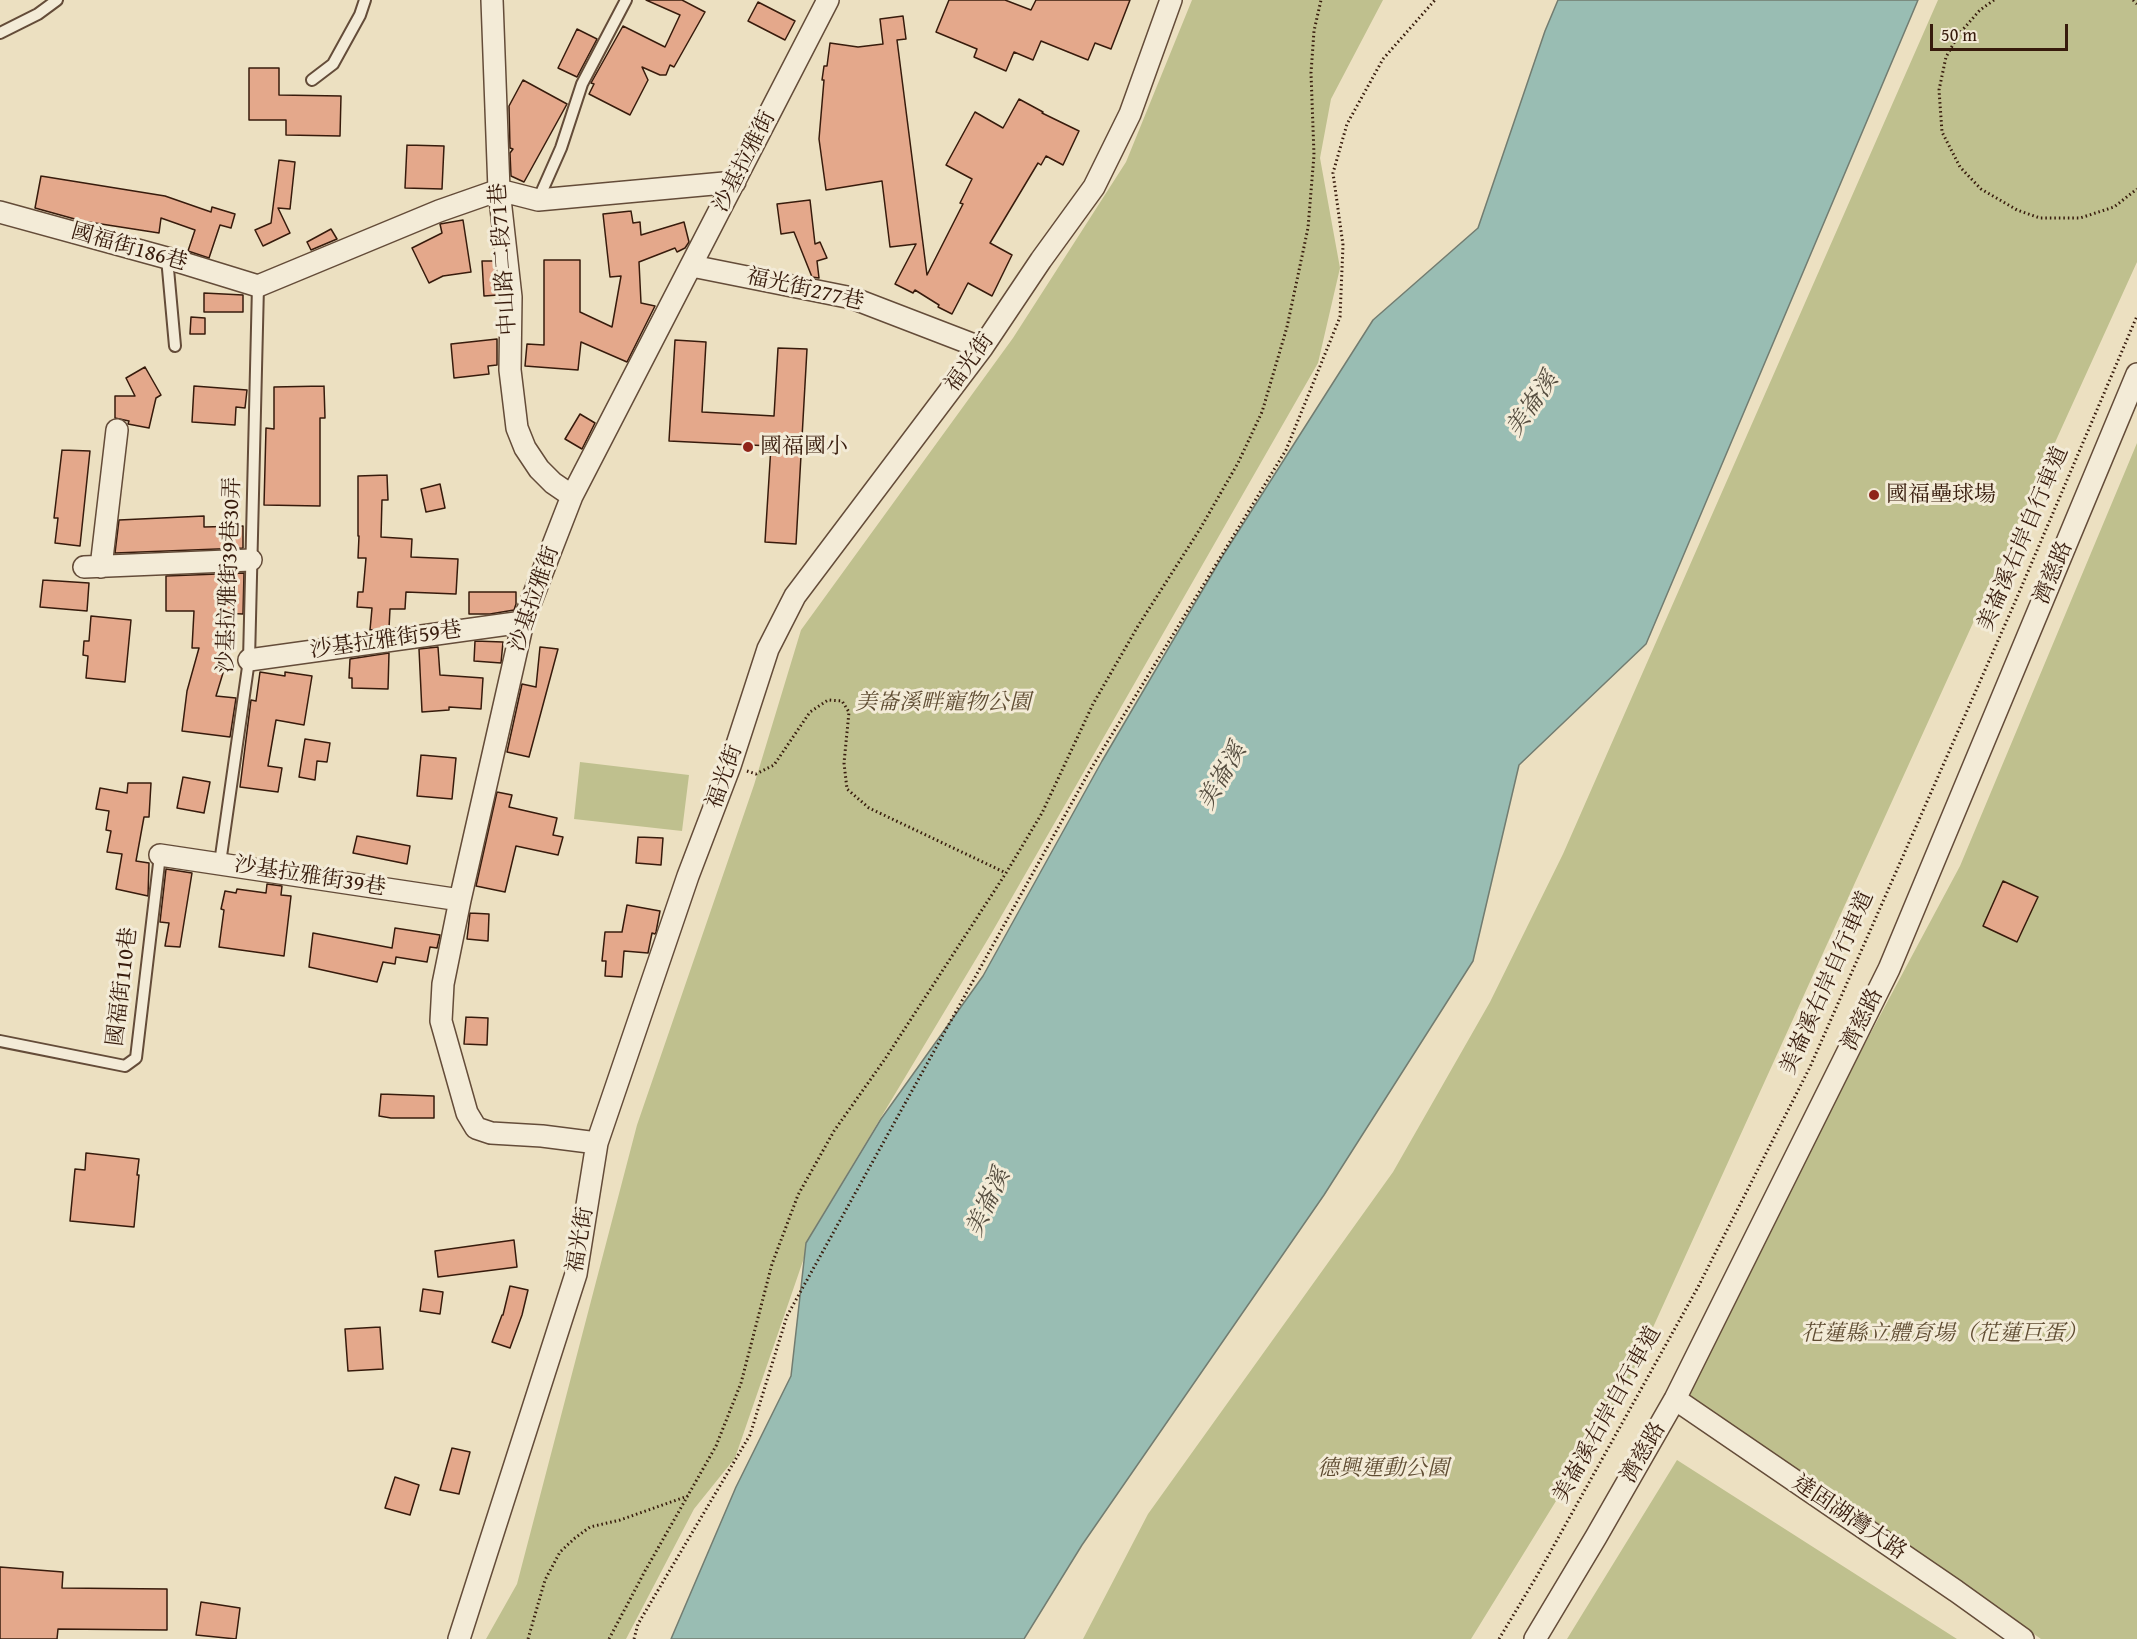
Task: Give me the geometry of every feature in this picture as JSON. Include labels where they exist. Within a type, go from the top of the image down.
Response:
[{"type":"street","name":"中山路二段71巷","points":[[492,0],[498,190],[511,297],[510,370],[517,428],[525,448],[539,469],[553,483],[572,496]]},
{"type":"street","name":"沙基拉雅街","points":[[597,1143],[492,1133],[476,1128],[467,1113],[441,1021],[443,984],[459,900],[523,622],[572,496],[828,0]]},
{"type":"street","name":"福光街","points":[[459,1639],[576,1274],[597,1143],[688,876],[730,766],[768,649],[795,596],[982,348],[1041,260],[1094,187],[1130,114],[1172,0]]},
{"type":"street","points":[[258,286],[439,211],[498,190],[538,200],[735,182]]},
{"type":"street","name":"國福街186巷","points":[[0,212],[167,258],[258,286]]},
{"type":"street","name":"福光街277巷","points":[[692,266],[852,298],[982,348]]},
{"type":"street","name":"濟慈路","points":[[1535,1639],[1675,1399],[1889,969],[2137,374]]},
{"type":"street","points":[[117,430],[93,567],[251,560]]},
{"type":"street","name":"沙基拉雅街59巷","points":[[249,660],[523,622]]},
{"type":"street","name":"沙基拉雅街39巷","points":[[160,855],[459,900]]},
{"type":"street","name":"達固湖灣大路","points":[[1675,1399],[2023,1639]]},
{"type":"lane","points":[[0,33],[38,14],[57,0]]},
{"type":"lane","points":[[312,80],[333,64],[360,15],[364,0]]},
{"type":"lane","points":[[538,200],[561,148],[582,84],[626,0]]},
{"type":"lane","points":[[167,258],[175,346]]},
{"type":"lane","name":"沙基拉雅街39巷30弄","points":[[220,863],[249,660],[258,286]]},
{"type":"lane","name":"國福街110巷","points":[[0,1041],[125,1066],[136,1058],[160,855]]},
{"type":"path","points":[[609,1639],[645,1570],[716,1446],[741,1383],[771,1264],[798,1195],[834,1131],[885,1059],[1006,873],[1042,813],[1104,685],[1238,464],[1262,412],[1287,327],[1308,228],[1314,155],[1311,73],[1314,31],[1321,0]]},
{"type":"path","points":[[634,1639],[638,1624],[750,1435],[787,1316],[1089,772],[1286,450],[1340,317],[1343,245],[1333,173],[1347,124],[1383,59],[1435,0]]},
{"type":"path","points":[[1994,0],[1980,10],[1959,34],[1946,57],[1939,90],[1942,132],[1960,167],[1981,189],[2018,210],[2040,218],[2080,218],[2114,207],[2137,189]]},
{"type":"path","points":[[2133,0],[2137,4]]},
{"type":"path","name":"美崙溪右岸自行車道","points":[[1499,1639],[1538,1574],[1698,1287],[1810,1067],[2015,602],[2137,316]]},
{"type":"path","points":[[730,766],[756,774],[774,765],[810,712],[828,700],[842,701],[849,712],[844,763],[847,789],[869,808],[1006,873]]},
{"type":"path","points":[[528,1639],[545,1580],[560,1552],[575,1538],[590,1527],[620,1520],[689,1495]]},
{"type":"green space","name":"美崙溪畔寵物公園","points":[[1192,0],[1383,0],[1331,99],[1320,158],[1340,268],[1318,363],[991,934],[814,1229],[735,1458],[694,1509],[626,1639],[486,1639],[517,1584],[637,1125],[754,785],[801,630],[1013,338],[1126,162]]},
{"type":"green space","name":"德興運動公園","points":[[1938,0],[2137,0],[2137,262],[1625,1389],[1471,1639],[1083,1639],[1148,1514],[1393,1172],[1490,1002],[1563,854]]},
{"type":"green space","name":"花蓮縣立體育場（花蓮巨蛋）","points":[[2137,443],[2137,1639],[2041,1639],[1949,1574],[1675,1399],[1960,866]]},
{"type":"green space","points":[[580,762],[689,775],[682,831],[574,819]]},
{"type":"green space","points":[[1677,1460],[1957,1639],[1567,1639]]},
{"type":"water","name":"美崙溪","points":[[1558,0],[1918,0],[1646,644],[1519,765],[1473,961],[1324,1195],[1082,1545],[1024,1639],[671,1639],[736,1487],[791,1376],[806,1243],[881,1119],[983,976],[1102,761],[1222,557],[1373,320],[1478,228],[1545,31]]},
{"type":"building","points":[[646,0],[682,0],[705,12],[674,67],[670,65],[666,75],[660,75],[642,67],[648,80],[630,115],[589,94],[594,84],[591,83],[623,26],[665,47],[680,15]]},
{"type":"building","points":[[949,0],[1005,0],[1031,10],[1036,0],[1130,0],[1111,49],[1095,43],[1088,60],[1041,41],[1033,60],[1014,52],[1006,71],[974,57],[977,49],[936,32]]},
{"type":"building","points":[[758,2],[795,21],[785,40],[748,21]]},
{"type":"building","points":[[903,16],[906,39],[897,40],[927,275],[963,204],[960,203],[972,179],[946,165],[975,112],[1003,128],[1019,99],[1079,131],[1063,165],[1046,156],[1041,165],[1038,163],[990,243],[1012,255],[992,296],[968,283],[952,314],[915,290],[913,293],[895,284],[916,244],[890,247],[882,181],[826,190],[819,139],[824,80],[822,80],[824,66],[827,66],[830,43],[858,47],[883,44],[880,19]]},
{"type":"building","points":[[577,29],[597,39],[577,77],[558,68]]},
{"type":"building","points":[[249,68],[279,68],[279,95],[341,96],[340,136],[286,135],[286,120],[249,120]]},
{"type":"building","points":[[523,80],[567,104],[524,182],[511,176],[510,153],[513,149],[510,148],[509,106]]},
{"type":"building","points":[[407,145],[444,146],[442,189],[405,188]]},
{"type":"building","points":[[279,160],[295,162],[290,209],[278,208],[290,233],[263,246],[255,230],[271,223]]},
{"type":"building","points":[[41,176],[165,196],[211,212],[212,207],[235,214],[231,228],[220,225],[209,258],[188,251],[195,230],[161,218],[159,233],[82,221],[35,208]]},
{"type":"building","points":[[810,200],[815,244],[820,242],[827,258],[817,261],[819,278],[812,277],[794,232],[781,234],[777,204]]},
{"type":"building","points":[[631,211],[633,223],[640,222],[641,235],[684,222],[689,242],[685,248],[677,252],[675,248],[639,262],[641,303],[655,306],[627,362],[581,342],[578,370],[525,366],[527,344],[544,345],[544,260],[580,260],[580,312],[612,327],[621,276],[610,277],[603,214]]},
{"type":"building","points":[[463,220],[471,272],[443,276],[429,283],[412,248],[442,233],[440,224]]},
{"type":"building","points":[[331,229],[337,239],[311,250],[307,242]]},
{"type":"building","points":[[482,261],[494,261],[498,295],[484,296]]},
{"type":"building","points":[[204,293],[243,295],[243,312],[204,312]]},
{"type":"building","points":[[191,317],[205,318],[205,334],[190,334]]},
{"type":"building","points":[[497,339],[497,365],[488,366],[489,374],[454,378],[451,344]]},
{"type":"building","points":[[675,340],[706,342],[702,412],[774,416],[778,348],[807,349],[796,544],[765,542],[771,446],[669,441]]},
{"type":"building","points":[[145,367],[161,395],[156,398],[149,428],[128,424],[129,421],[115,418],[115,396],[135,396],[126,378]]},
{"type":"building","points":[[194,386],[247,390],[245,408],[236,407],[235,425],[192,422]]},
{"type":"building","points":[[324,386],[325,418],[320,418],[320,506],[264,505],[266,428],[274,429],[274,387]]},
{"type":"building","points":[[580,414],[595,423],[582,449],[565,439]]},
{"type":"building","points":[[62,450],[90,451],[80,546],[55,543],[58,518],[54,518]]},
{"type":"building","points":[[387,475],[388,500],[382,500],[381,537],[412,539],[411,557],[458,559],[456,594],[406,592],[405,609],[390,609],[389,628],[370,630],[372,608],[357,607],[358,592],[363,592],[366,558],[358,558],[358,476]]},
{"type":"building","points":[[440,484],[445,508],[426,512],[421,489]]},
{"type":"building","points":[[204,516],[204,527],[243,526],[243,548],[115,553],[119,520]]},
{"type":"building","points":[[244,573],[243,614],[221,613],[218,661],[226,663],[216,696],[236,698],[230,737],[182,731],[187,691],[199,648],[192,648],[194,611],[166,611],[166,576]]},
{"type":"building","points":[[43,580],[89,583],[87,611],[40,607]]},
{"type":"building","points":[[469,592],[516,592],[516,604],[514,610],[490,614],[469,614]]},
{"type":"building","points":[[91,616],[131,620],[125,682],[86,678],[88,656],[83,655],[84,641],[89,641]]},
{"type":"building","points":[[475,641],[503,642],[501,663],[474,661]]},
{"type":"building","points":[[438,647],[440,675],[483,678],[481,709],[449,707],[449,710],[422,712],[419,649]]},
{"type":"building","points":[[540,647],[558,649],[529,757],[507,752],[522,684],[536,687]]},
{"type":"building","points":[[389,653],[388,689],[352,688],[352,678],[349,678],[350,659]]},
{"type":"building","points":[[260,672],[285,676],[285,672],[312,676],[304,725],[276,720],[268,766],[282,768],[278,792],[240,787],[251,700],[256,701]]},
{"type":"building","points":[[305,739],[330,743],[327,762],[317,761],[315,780],[299,777]]},
{"type":"building","points":[[421,755],[456,758],[452,799],[417,796]]},
{"type":"building","points":[[183,777],[210,782],[204,813],[177,808]]},
{"type":"building","points":[[128,783],[151,783],[149,817],[144,817],[136,861],[149,863],[148,896],[116,889],[122,854],[107,852],[111,831],[106,830],[109,811],[96,809],[100,788],[127,793]]},
{"type":"building","points":[[497,792],[512,795],[509,807],[557,818],[553,835],[563,837],[558,855],[516,846],[505,892],[476,886]]},
{"type":"building","points":[[357,836],[410,846],[407,864],[353,853]]},
{"type":"building","points":[[638,837],[663,838],[661,865],[636,863]]},
{"type":"building","points":[[166,869],[192,873],[180,947],[165,946],[169,923],[160,922]]},
{"type":"building","points":[[2003,881],[2038,897],[2017,942],[1983,926]]},
{"type":"building","points":[[267,884],[282,886],[281,895],[291,896],[284,956],[219,947],[224,910],[221,909],[225,891],[236,893],[237,889],[266,893]]},
{"type":"building","points":[[627,905],[660,911],[656,932],[652,933],[648,953],[624,951],[622,977],[605,976],[606,961],[602,961],[605,932],[622,932]]},
{"type":"building","points":[[470,913],[489,914],[488,941],[467,939]]},
{"type":"building","points":[[395,928],[440,935],[437,948],[430,947],[427,962],[396,957],[395,964],[383,962],[377,982],[309,967],[313,933],[392,948]]},
{"type":"building","points":[[466,1017],[488,1018],[487,1045],[464,1044]]},
{"type":"building","points":[[381,1094],[434,1096],[434,1118],[379,1116]]},
{"type":"building","points":[[86,1153],[139,1159],[134,1227],[70,1221],[75,1169],[85,1170]]},
{"type":"building","points":[[514,1240],[517,1267],[438,1277],[435,1251]]},
{"type":"building","points":[[510,1286],[528,1290],[510,1348],[492,1342],[503,1315]]},
{"type":"building","points":[[423,1289],[443,1292],[440,1314],[420,1311]]},
{"type":"building","points":[[380,1327],[383,1369],[348,1371],[345,1329]]},
{"type":"building","points":[[452,1448],[470,1452],[459,1494],[440,1490]]},
{"type":"building","points":[[395,1477],[419,1485],[410,1515],[385,1508]]},
{"type":"building","points":[[0,1567],[63,1572],[62,1588],[167,1589],[167,1630],[58,1629],[57,1639],[0,1639]]},
{"type":"building","points":[[201,1602],[240,1608],[236,1639],[196,1635]]},
{"type":"place","name":"國福國小","points":[[748,447]]},
{"type":"place","name":"國福壘球場","points":[[1874,495]]}]
